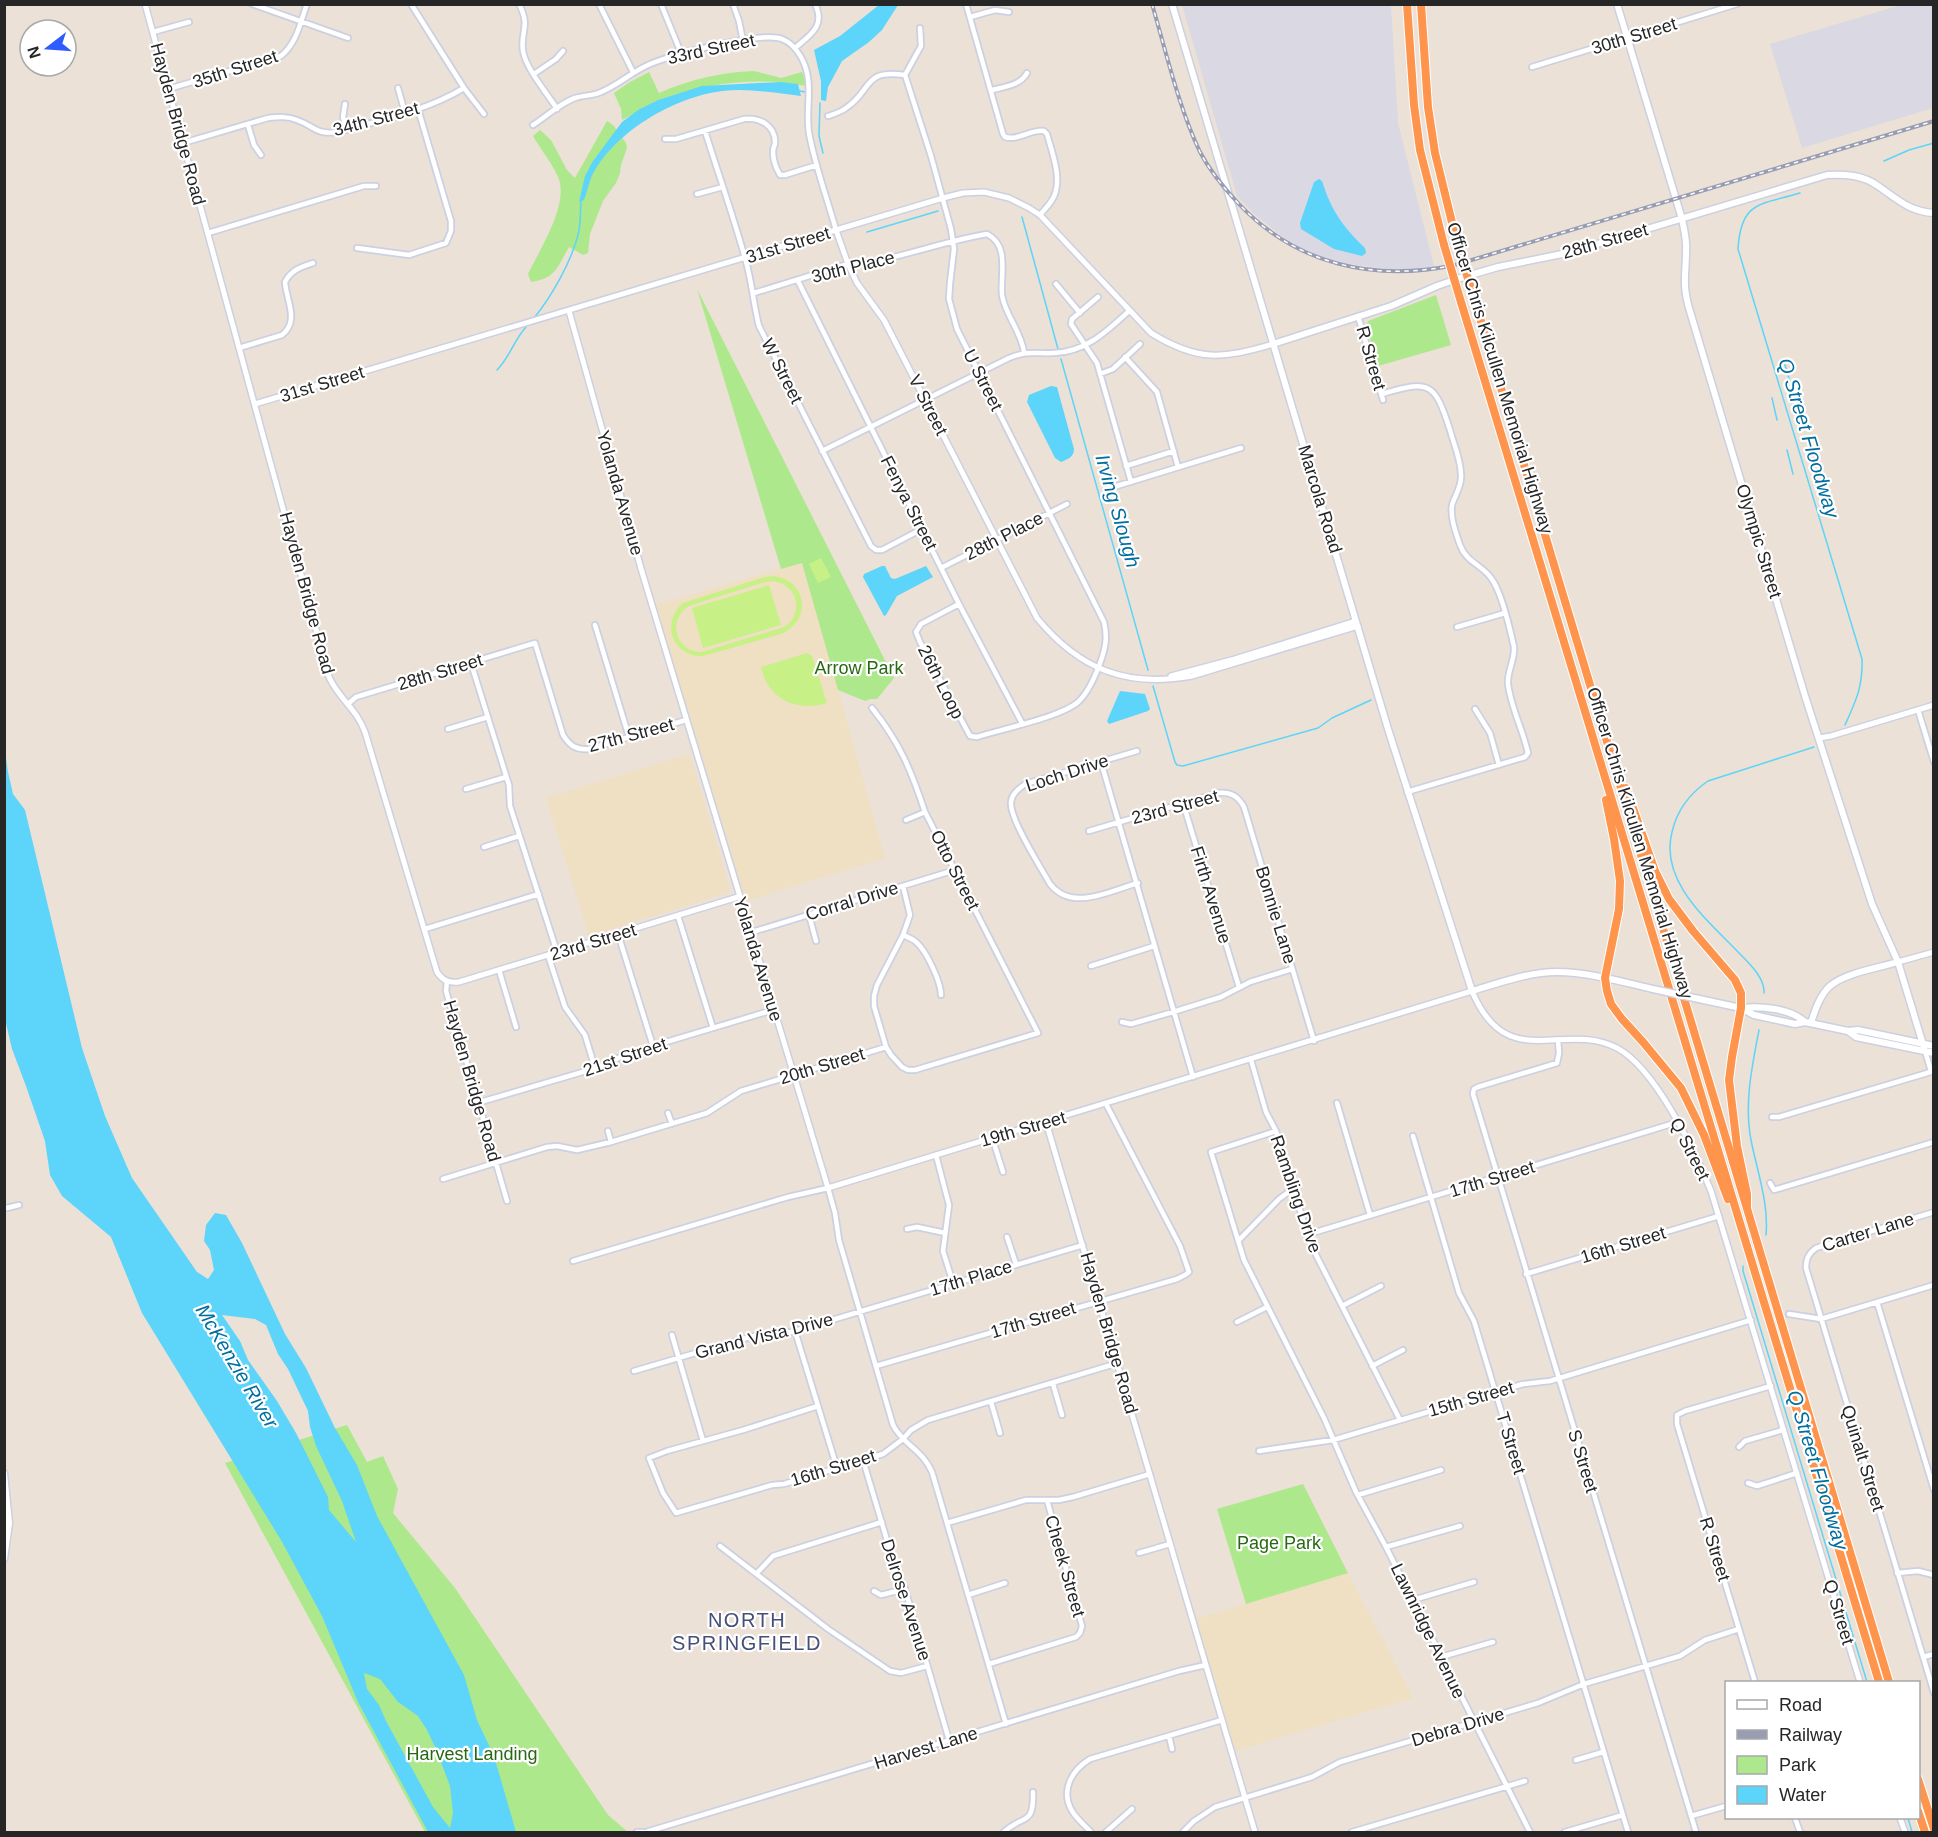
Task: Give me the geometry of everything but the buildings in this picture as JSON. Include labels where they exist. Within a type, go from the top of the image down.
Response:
[{"type":"highway","name":"Officer Chris Kilcullen Memorial Highway","points":[[1407,4],[1415,116],[1420,150],[1444,245],[1879,1681]]},
{"type":"highway","name":"Officer Chris Kilcullen Memorial Highway","points":[[1421,4],[1428,107],[1435,153],[1457,243],[1888,1681]]},
{"type":"highway","points":[[1597,706],[1663,889],[1678,913],[1735,980],[1741,993],[1741,1008],[1730,1080],[1737,1146],[1747,1194],[1747,1213]]},
{"type":"highway","points":[[1595,748],[1614,839],[1620,882],[1619,909],[1605,978],[1606,991],[1611,1004],[1622,1019],[1682,1088],[1704,1135],[1727,1197],[1735,1208]]},
{"type":"highway","points":[[1920,1785],[1934,1829]]},
{"type":"highway","points":[[1920,1817],[1925,1833]]},
{"type":"main road","name":"Marcola Road","points":[[1172,4],[1407,792],[1472,991]]},
{"type":"main road","name":"Olympic Street","points":[[1617,4],[1682,219],[1686,252],[1683,277],[1685,293],[1819,738],[1872,904],[1898,962],[1925,1051]]},
{"type":"main road","name":"28th Street","points":[[1273,344],[1392,306],[1461,278],[1498,267],[1567,254],[1814,178],[1838,174],[1858,177],[1869,181],[1908,207],[1934,213]]},
{"type":"main road","points":[[1808,1023],[1820,998],[1829,987],[1844,978],[1898,962]]},
{"type":"main road","points":[[1472,991],[1541,973],[1591,975],[1741,1008],[1756,1006],[1797,1014],[1808,1023],[1848,1031],[1858,1030],[1934,1046]]},
{"type":"main road","points":[[1848,1031],[1856,1037],[1934,1053]]},
{"type":"main road","points":[[4,1473],[9,1523],[4,1559]]},
{"type":"street","name":"Hayden Bridge Road","points":[[145,4],[329,677],[334,689],[360,719],[365,732],[437,972],[447,981],[446,991],[507,1201]]},
{"type":"street","points":[[252,4],[348,38]]},
{"type":"street","name":"35th Street","points":[[168,89],[281,56],[289,50],[294,41],[307,4]]},
{"type":"street","points":[[411,4],[464,88],[484,114]]},
{"type":"street","points":[[519,4],[525,19],[523,51],[526,62],[557,109]]},
{"type":"street","points":[[599,4],[633,72]]},
{"type":"street","points":[[661,4],[681,53]]},
{"type":"street","points":[[733,4],[743,41]]},
{"type":"street","points":[[795,48],[812,34],[818,24],[820,13],[815,4]]},
{"type":"street","points":[[966,4],[1005,136],[1013,138],[1038,130],[1044,131],[1053,156],[1057,186],[1053,198],[1040,215]]},
{"type":"street","name":"30th Street","points":[[1532,67],[1737,4]]},
{"type":"street","points":[[970,17],[995,10],[1009,12]]},
{"type":"street","points":[[153,32],[189,22]]},
{"type":"street","points":[[828,116],[845,109],[871,79],[878,75],[905,75],[921,46],[920,28]]},
{"type":"street","name":"33rd Street","points":[[533,125],[574,98],[604,91],[633,72],[666,57],[772,37],[780,38],[795,48]]},
{"type":"street","name":"V Street","points":[[795,48],[802,59],[809,84],[808,130],[848,264],[857,283],[884,320],[1037,618],[1065,648],[1098,668],[1112,673],[1139,679],[1164,679],[1198,674],[1357,624]]},
{"type":"street","points":[[534,74],[556,59],[563,51]]},
{"type":"street","points":[[992,90],[1019,82],[1026,77],[1027,73]]},
{"type":"street","name":"U Street","points":[[905,75],[943,198],[953,241],[950,304],[957,329],[1104,622],[1106,647],[1098,668]]},
{"type":"street","points":[[398,88],[405,113]]},
{"type":"street","name":"34th Street","points":[[183,144],[268,118],[289,117],[299,120],[318,132],[347,130],[418,109],[447,98],[464,88]]},
{"type":"street","points":[[345,104],[343,117],[347,130]]},
{"type":"street","points":[[357,248],[409,255],[446,243],[451,231],[451,221],[418,109]]},
{"type":"street","points":[[665,139],[676,139],[744,120],[758,119],[769,126],[774,135],[773,153],[780,175],[817,165]]},
{"type":"street","points":[[248,125],[254,145],[261,155]]},
{"type":"street","name":"W Street","points":[[705,131],[745,258],[759,326],[871,546],[874,550],[879,551],[922,530]]},
{"type":"street","points":[[207,233],[364,186],[376,186]]},
{"type":"street","points":[[697,194],[723,187]]},
{"type":"street","name":"31st Street","points":[[255,404],[963,193],[984,192],[1016,201],[1040,215],[1151,333],[1173,347],[1194,354],[1230,355],[1273,344]]},
{"type":"street","points":[[953,241],[987,234],[997,242],[1004,270],[1002,295],[1020,336],[1024,352]]},
{"type":"street","name":"30th Place","points":[[754,293],[848,264],[878,261],[953,241]]},
{"type":"street","points":[[240,348],[282,335],[288,330],[292,323],[292,316],[285,282],[289,274],[314,263]]},
{"type":"street","name":"Fenya Street","points":[[798,281],[959,604],[1022,723]]},
{"type":"street","points":[[1056,284],[1080,313]]},
{"type":"street","points":[[1098,297],[1072,319],[1071,324],[1097,363],[1131,482]]},
{"type":"street","name":"Yolanda Avenue","points":[[569,311],[642,572],[738,897],[828,1188],[839,1240],[893,1425],[897,1433],[927,1462],[932,1472],[1006,1724]]},
{"type":"street","points":[[822,451],[979,372],[1024,352],[1061,353],[1087,345],[1102,336],[1129,311]]},
{"type":"street","name":"R Street","points":[[1358,316],[1382,397],[1412,385],[1428,388],[1439,400],[1461,472],[1461,480],[1452,504],[1452,513],[1461,548],[1467,558],[1494,581],[1505,614]]},
{"type":"street","points":[[1100,374],[1113,369],[1140,344]]},
{"type":"street","points":[[1125,357],[1157,392],[1179,467]]},
{"type":"street","points":[[1107,489],[1241,448]]},
{"type":"street","points":[[1126,466],[1174,451]]},
{"type":"street","name":"28th Place","points":[[941,568],[1067,504]]},
{"type":"street","name":"26th Loop","points":[[959,604],[921,624],[916,632],[970,736],[975,737],[1073,706],[1088,691],[1098,668]]},
{"type":"street","points":[[1407,792],[1525,757],[1527,753],[1508,685],[1509,672],[1515,654],[1505,614],[1457,627]]},
{"type":"street","points":[[595,625],[629,737]]},
{"type":"street","name":"28th Street","points":[[348,704],[356,697],[535,643],[563,735],[575,748]]},
{"type":"street","points":[[471,663],[509,785],[510,806],[557,952]]},
{"type":"street","points":[[1819,738],[1934,705]]},
{"type":"street","name":"Otto Street","points":[[872,708],[899,745],[926,812],[1038,1033]]},
{"type":"street","points":[[1475,709],[1490,733],[1499,765]]},
{"type":"street","points":[[1918,710],[1934,762]]},
{"type":"street","points":[[448,729],[488,717]]},
{"type":"street","name":"27th Street","points":[[575,748],[590,749],[686,720]]},
{"type":"street","name":"Loch Drive","points":[[1137,751],[1025,784],[1017,789],[1012,797],[1011,811],[1056,892],[1066,897],[1084,898],[1137,883]]},
{"type":"street","points":[[1101,762],[1193,1077]]},
{"type":"street","points":[[466,789],[506,777]]},
{"type":"street","name":"23rd Street","points":[[1089,831],[1218,793],[1231,794]]},
{"type":"street","name":"Bonnie Lane","points":[[1231,794],[1236,796],[1244,807],[1314,1041]]},
{"type":"street","name":"Firth Avenue","points":[[1183,803],[1239,987]]},
{"type":"street","points":[[906,820],[926,812]]},
{"type":"street","points":[[484,848],[519,836]]},
{"type":"street","name":"Corral Drive","points":[[749,933],[955,870]]},
{"type":"street","points":[[886,1047],[874,1006],[874,996],[910,915],[903,886]]},
{"type":"street","points":[[425,929],[539,894]]},
{"type":"street","name":"23rd Street","points":[[447,981],[459,982],[738,897]]},
{"type":"street","points":[[809,915],[816,941]]},
{"type":"street","points":[[678,916],[713,1028]]},
{"type":"street","points":[[618,934],[653,1046]]},
{"type":"street","points":[[903,934],[915,941],[922,949],[940,983],[941,995]]},
{"type":"street","points":[[1091,966],[1154,946]]},
{"type":"street","points":[[1898,962],[1934,952]]},
{"type":"street","points":[[548,955],[565,1007],[585,1035],[595,1068]]},
{"type":"street","points":[[1122,1022],[1131,1024],[1173,1012],[1221,997],[1250,982],[1292,969]]},
{"type":"street","points":[[499,970],[516,1027]]},
{"type":"street","name":"Q Street","points":[[1472,991],[1484,1015],[1503,1032],[1528,1041],[1596,1040],[1625,1053],[1642,1069],[1678,1122],[1702,1169],[1719,1216],[1859,1681]]},
{"type":"street","name":"19th Street","points":[[573,1261],[788,1197],[828,1188],[1472,991]]},
{"type":"street","name":"21st Street","points":[[477,1103],[595,1068],[626,1054],[773,1010]]},
{"type":"street","name":"20th Street","points":[[443,1179],[547,1148],[557,1146],[577,1150],[672,1124],[706,1113],[741,1091],[886,1047],[902,1067],[915,1070],[1038,1033]]},
{"type":"street","name":"S Street","points":[[1558,1040],[1557,1062],[1492,1082],[1474,1089],[1473,1094],[1696,1833]]},
{"type":"street","name":"Olympic Street","points":[[1925,1051],[1932,1071]]},
{"type":"street","name":"Rambling Drive","points":[[1251,1060],[1266,1112],[1276,1131],[1294,1188],[1306,1235],[1400,1420]]},
{"type":"street","points":[[1772,1117],[1779,1117],[1932,1071]]},
{"type":"street","points":[[1337,1103],[1370,1215]]},
{"type":"street","name":"17th Street","points":[[876,1366],[1177,1279],[1189,1272],[1180,1246],[1106,1104]]},
{"type":"street","points":[[668,1113],[672,1124]]},
{"type":"street","name":"Hayden Bridge Road","points":[[1046,1122],[1255,1833]]},
{"type":"street","name":"17th Street","points":[[1306,1235],[1678,1122]]},
{"type":"street","points":[[608,1131],[611,1142]]},
{"type":"street","name":"Lawnridge Avenue","points":[[1276,1131],[1211,1152],[1245,1260],[1358,1495],[1530,1833]]},
{"type":"street","name":"T Street","points":[[1413,1136],[1459,1293],[1474,1321],[1496,1392],[1628,1833]]},
{"type":"street","points":[[992,1137],[1003,1172]]},
{"type":"street","points":[[1770,1183],[1774,1190],[1934,1142]]},
{"type":"street","points":[[936,1155],[949,1205],[943,1251],[953,1283]]},
{"type":"street","points":[[1239,1240],[1279,1199],[1294,1188]]},
{"type":"street","points":[[4,1207],[19,1205]]},
{"type":"street","name":"Carter Lane","points":[[1807,1258],[1816,1248],[1934,1212]]},
{"type":"street","name":"16th Street","points":[[1526,1274],[1719,1216]]},
{"type":"street","points":[[907,1229],[917,1227],[945,1233]]},
{"type":"street","points":[[1007,1236],[1016,1264]]},
{"type":"street","name":"17th Place","points":[[859,1311],[1083,1245]]},
{"type":"street","name":"Quinalt Street","points":[[1807,1258],[1806,1268],[1934,1693]]},
{"type":"street","points":[[1342,1306],[1381,1286]]},
{"type":"street","points":[[1789,1314],[1821,1319],[1933,1286]]},
{"type":"street","points":[[1877,1302],[1934,1490]]},
{"type":"street","points":[[1237,1322],[1267,1307]]},
{"type":"street","name":"Grand Vista Drive","points":[[634,1371],[764,1333],[795,1331],[859,1311]]},
{"type":"street","name":"15th Street","points":[[1259,1450],[1333,1440],[1523,1384],[1558,1378],[1750,1320]]},
{"type":"street","points":[[795,1331],[837,1468]]},
{"type":"street","points":[[672,1335],[703,1442],[818,1406]]},
{"type":"street","points":[[1372,1366],[1403,1350]]},
{"type":"street","name":"16th Street","points":[[703,1442],[649,1458],[663,1493],[676,1513],[883,1454],[911,1430],[928,1420],[1118,1363]]},
{"type":"street","points":[[1053,1384],[1062,1415]]},
{"type":"street","name":"R Street","points":[[1754,1681],[1677,1424],[1677,1415],[1770,1386]]},
{"type":"street","points":[[991,1402],[1000,1433]]},
{"type":"street","points":[[1740,1447],[1745,1441],[1783,1430]]},
{"type":"street","name":"Delrose Avenue","points":[[863,1460],[895,1567],[905,1589],[950,1740]]},
{"type":"street","points":[[1358,1495],[1441,1470]]},
{"type":"street","points":[[1748,1483],[1757,1485],[1797,1473]]},
{"type":"street","points":[[947,1523],[1026,1500],[1073,1497],[1150,1474]]},
{"type":"street","name":"Cheek Street","points":[[989,1664],[1076,1637],[1080,1633],[1082,1626],[1047,1500]]},
{"type":"street","points":[[757,1573],[768,1559],[783,1552],[882,1522]]},
{"type":"street","points":[[1386,1547],[1460,1526]]},
{"type":"street","points":[[1139,1553],[1170,1544]]},
{"type":"street","points":[[720,1546],[828,1629],[890,1671],[901,1673],[927,1666]]},
{"type":"street","points":[[1898,1573],[1917,1571],[1934,1575]]},
{"type":"street","points":[[1413,1600],[1474,1582]]},
{"type":"street","points":[[968,1595],[1005,1583]]},
{"type":"street","points":[[874,1591],[881,1595],[905,1589]]},
{"type":"street","name":"Debra Drive","points":[[1183,1833],[1203,1813],[1215,1807],[1312,1777],[1340,1762],[1538,1703],[1584,1684],[1680,1656],[1705,1640],[1739,1629]]},
{"type":"street","points":[[1441,1657],[1493,1642]]},
{"type":"street","points":[[1923,1658],[1934,1654]]},
{"type":"street","name":"Harvest Lane","points":[[637,1832],[644,1833],[676,1825],[950,1740],[1179,1671],[1206,1665]]},
{"type":"street","points":[[1091,1833],[1072,1811],[1068,1798],[1067,1787],[1070,1776],[1079,1766],[1090,1759],[1222,1720]]},
{"type":"street","points":[[1169,1736],[1172,1749]]},
{"type":"street","points":[[1576,1760],[1603,1752]]},
{"type":"street","points":[[1352,1833],[1525,1781]]},
{"type":"street","points":[[1004,1833],[1011,1826],[1024,1821],[1030,1814],[1034,1808],[1033,1792]]},
{"type":"street","points":[[1691,1816],[1725,1806]]},
{"type":"street","points":[[1106,1833],[1132,1809]]},
{"type":"street","points":[[1565,1833],[1623,1815]]},
{"type":"shaded area","points":[[1182,5],[1391,5],[1398,123],[1435,270],[1391,269],[1336,263],[1292,244],[1254,214],[1237,196]]},
{"type":"shaded area","points":[[1901,5],[1933,5],[1933,108],[1802,148],[1770,44]]},
{"type":"shaded area","points":[[802,562],[885,858],[745,901],[656,605]]},
{"type":"shaded area","points":[[690,754],[730,889],[727,893],[589,936],[546,798]]},
{"type":"shaded area","points":[[1348,1573],[1413,1698],[1234,1751],[1196,1619]]},
{"type":"green space","points":[[754,71],[781,78],[802,72],[807,86],[770,82],[713,85],[659,100],[622,120],[621,109],[614,93],[649,72],[659,93],[705,78]]},
{"type":"green space","points":[[607,121],[613,125],[627,148],[616,183],[603,201],[590,234],[588,253],[583,255],[569,247],[551,275],[531,282],[528,274],[552,227],[561,188],[556,172],[533,136],[540,130],[551,140],[567,170],[575,178]]},
{"type":"green space","name":"Arrow Park","points":[[697,289],[894,678],[877,699],[865,701],[838,690],[802,563],[781,569]]},
{"type":"green space","points":[[1436,295],[1451,345],[1378,366],[1366,326],[1368,321]]},
{"type":"green space","points":[[821,558],[831,577],[818,583],[809,564]]},
{"type":"green space","points":[[774,576],[785,579],[794,585],[799,593],[802,602],[801,611],[798,620],[791,628],[781,634],[703,656],[693,655],[677,645],[671,629],[672,620],[683,603]],"holes":[[[774,581],[789,588],[796,601],[794,615],[784,627],[702,652],[693,651],[680,641],[676,627],[678,619],[689,606],[765,582]]]},
{"type":"green space","points":[[769,585],[781,625],[703,648],[692,608]]},
{"type":"green space","points":[[807,653],[812,656],[827,703],[805,706],[785,701],[770,688],[765,678],[761,667]]},
{"type":"green space","name":"Harvest Landing","points":[[347,1425],[367,1462],[383,1456],[398,1489],[393,1513],[455,1588],[608,1815],[628,1832],[425,1832],[225,1463]]},
{"type":"green space","name":"Page Park","points":[[1303,1484],[1348,1573],[1246,1604],[1217,1509]]},
{"type":"water","points":[[879,5],[898,5],[882,30],[842,61],[828,87],[826,101],[821,100],[821,81],[814,50],[840,36]]},
{"type":"water","points":[[781,82],[798,84],[801,96],[752,90],[722,91],[684,101],[646,120],[614,146],[591,178],[584,200],[579,202],[585,176],[593,161],[622,122],[638,110],[658,100],[702,86]]},
{"type":"water","points":[[1319,179],[1339,218],[1365,248],[1366,253],[1362,256],[1334,249],[1301,229],[1300,223],[1314,182]]},
{"type":"water","points":[[1051,386],[1057,387],[1074,449],[1072,456],[1061,462],[1055,458],[1027,402],[1029,395]]},
{"type":"water","points":[[885,566],[891,578],[895,579],[926,566],[933,577],[897,596],[884,616],[863,577],[864,574]]},
{"type":"water","points":[[1120,691],[1145,694],[1150,709],[1109,724],[1107,721]]},
{"type":"water","name":"McKenzie River","points":[[4,744],[13,794],[25,810],[82,1048],[105,1116],[132,1178],[197,1272],[208,1279],[214,1270],[210,1250],[204,1241],[206,1225],[215,1213],[226,1215],[242,1243],[285,1334],[306,1368],[335,1428],[357,1465],[377,1516],[464,1675],[477,1720],[494,1756],[516,1832],[428,1832],[358,1702],[322,1616],[281,1540],[142,1313],[111,1237],[62,1196],[50,1175],[45,1141],[12,1049],[5,1019]],"holes":[[[222,1315],[255,1319],[266,1325],[278,1354],[288,1369],[308,1411],[316,1446],[342,1501],[356,1542],[329,1510],[328,1497],[296,1433],[248,1360],[240,1341]],[[364,1673],[380,1679],[398,1702],[418,1716],[427,1730],[450,1786],[453,1813],[450,1828],[433,1807],[379,1705],[367,1689]]]},
{"type":"waterway","points":[[800,91],[805,92]]},
{"type":"waterway","points":[[820,103],[819,136],[823,153]]},
{"type":"waterway","name":"Q Street Floodway","points":[[1884,161],[1909,150],[1934,143]]},
{"type":"waterway","name":"Q Street Floodway","points":[[1800,193],[1764,203],[1749,213],[1743,221],[1738,249],[1862,659],[1858,693],[1845,725]]},
{"type":"waterway","points":[[534,318],[554,289],[571,256],[579,231],[581,202]]},
{"type":"waterway","points":[[867,232],[938,211]]},
{"type":"waterway","name":"Irving Slough","points":[[1022,217],[1058,349]]},
{"type":"waterway","points":[[497,370],[526,327]]},
{"type":"waterway","name":"Irving Slough","points":[[1061,359],[1148,670]]},
{"type":"waterway","points":[[1784,362],[1799,412]]},
{"type":"waterway","points":[[1772,398],[1777,420]]},
{"type":"waterway","points":[[1787,450],[1793,474]]},
{"type":"waterway","points":[[1153,686],[1175,762],[1183,766],[1318,728],[1332,718],[1371,700]]},
{"type":"waterway","name":"Q Street Floodway","points":[[1764,993],[1760,977],[1702,915],[1680,885],[1673,868],[1670,851],[1672,832],[1685,803],[1708,781],[1814,747]]},
{"type":"waterway","name":"Q Street Floodway","points":[[1759,1030],[1748,1113],[1751,1140],[1766,1211],[1766,1235]]},
{"type":"waterway","name":"Q Street Floodway","points":[[1743,1266],[1867,1681]]},
{"type":"waterway","name":"Q Street Floodway","points":[[1908,1819],[1912,1832]]},
{"type":"railway","points":[[1152,4],[1173,80],[1192,135],[1204,159],[1222,185],[1261,224],[1285,241],[1338,264],[1366,269],[1425,270],[1455,265],[1934,121]]},
{"type":"district","name":"NORTH SPRINGFIELD","points":[[747,1632]]}]
